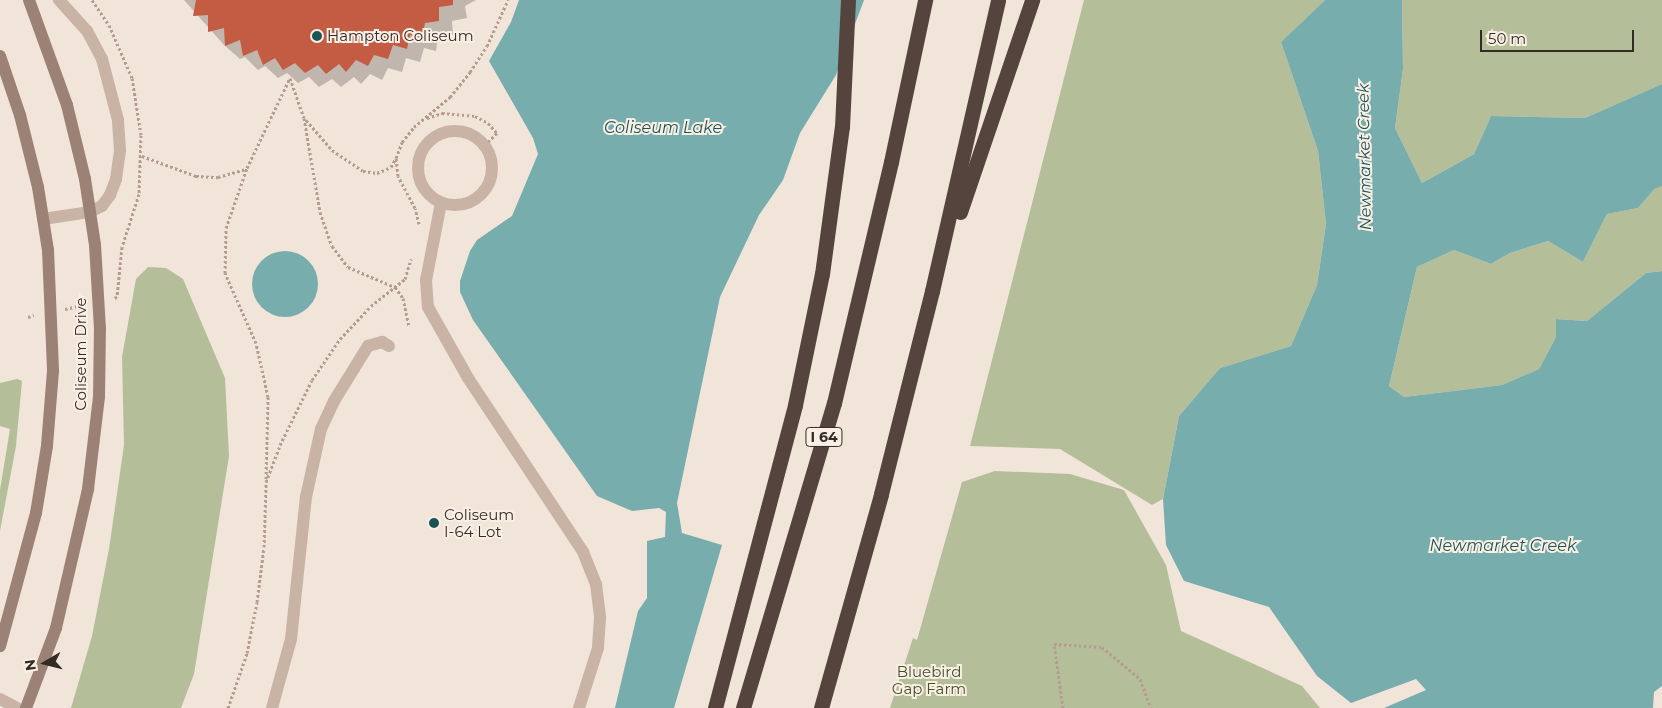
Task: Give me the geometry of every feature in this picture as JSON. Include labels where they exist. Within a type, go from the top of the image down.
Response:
[{"type":"highway","points":[[715,708],[797,395],[822,274],[842,127],[848,0]]},
{"type":"highway","name":"I 64","points":[[743,708],[834,403],[891,162],[925,0]]},
{"type":"highway","points":[[821,708],[881,494],[932,291],[998,0]]},
{"type":"highway","points":[[932,291],[1032,0]]},
{"type":"street","name":"Coliseum Drive","points":[[26,708],[56,628],[73,563],[95,443],[100,329],[90,212],[67,105],[29,0]]},
{"type":"street","name":"Coliseum Drive","points":[[0,56],[20,115],[43,219],[52,311],[53,371],[49,427],[36,513],[0,646]]},
{"type":"lane","points":[[43,219],[90,212],[102,206],[110,195],[116,179],[120,150],[118,120],[102,59],[87,30],[72,11],[59,0]]},
{"type":"lane","points":[[455,130],[477,137],[485,145],[493,168],[486,191],[465,205],[441,203],[428,193],[419,178],[420,156],[425,146],[434,137],[455,130]]},
{"type":"lane","points":[[441,203],[426,280],[428,307],[459,363],[583,552],[596,584],[600,618],[598,648],[579,708]]},
{"type":"lane","points":[[272,708],[291,639],[306,497],[321,429],[334,401],[368,346],[382,342],[389,346]]},
{"type":"lane","points":[[0,699],[18,708]]},
{"type":"path","points":[[304,118],[332,150],[363,171],[376,173],[391,167],[402,142],[450,96],[470,72],[487,46],[508,0]]},
{"type":"path","points":[[228,708],[247,653],[257,602],[264,546],[268,396],[256,343],[225,273],[226,228],[247,168],[290,78],[304,118],[320,212],[332,246],[348,267],[395,287],[403,298],[409,326]]},
{"type":"path","points":[[426,118],[442,113],[475,116],[488,123],[497,134],[485,145]]},
{"type":"path","points":[[142,156],[196,176],[226,176],[247,168]]},
{"type":"path","points":[[396,158],[398,176],[415,208],[418,230]]},
{"type":"path","points":[[266,482],[312,380],[340,339],[371,306],[405,280],[413,251]]},
{"type":"path","points":[[1062,708],[1054,644],[1102,647],[1140,678],[1151,708]]},
{"type":"green space","points":[[1084,0],[1325,0],[1281,42],[1318,151],[1326,224],[1317,285],[1291,346],[1220,368],[1179,416],[1163,499],[1152,505],[1060,449],[970,446]]},
{"type":"green space","points":[[1402,0],[1662,0],[1662,84],[1585,118],[1491,116],[1474,154],[1422,183],[1395,128],[1403,69]]},
{"type":"green space","points":[[1662,186],[1662,271],[1646,273],[1587,321],[1556,319],[1556,337],[1539,369],[1502,385],[1404,397],[1389,386],[1417,267],[1454,250],[1491,264],[1510,253],[1548,241],[1583,262],[1607,214],[1638,208],[1654,188]]},
{"type":"green space","points":[[148,267],[166,268],[183,279],[225,378],[229,456],[194,674],[181,708],[71,708],[92,636],[109,549],[124,445],[122,357],[136,279]]},
{"type":"green space","points":[[17,379],[22,381],[16,446],[0,531],[0,490],[10,429],[0,426],[0,383]]},
{"type":"green space","name":"Bluebird Gap Farm","points":[[995,471],[1070,474],[1124,490],[1166,565],[1181,631],[1302,686],[1320,708],[890,708],[913,638],[917,640],[962,482]]},
{"type":"water","name":"Coliseum Lake","points":[[519,0],[864,0],[836,75],[800,133],[783,180],[759,215],[720,297],[677,503],[682,533],[722,545],[674,708],[615,708],[638,611],[647,598],[647,541],[665,537],[666,512],[659,508],[632,511],[597,496],[473,320],[460,292],[460,281],[470,251],[477,240],[512,216],[538,154],[533,138],[489,61],[511,22]]},
{"type":"water","name":"Newmarket Creek","points":[[1325,0],[1402,0],[1403,69],[1395,128],[1422,183],[1474,154],[1491,116],[1585,118],[1662,84],[1662,186],[1654,189],[1638,208],[1607,214],[1583,262],[1548,241],[1510,253],[1491,264],[1454,250],[1417,267],[1389,386],[1404,397],[1502,385],[1539,369],[1556,337],[1556,319],[1587,321],[1646,273],[1662,271],[1662,686],[1654,692],[1653,708],[1384,708],[1426,690],[1416,679],[1351,703],[1317,676],[1269,607],[1184,581],[1166,545],[1163,499],[1179,416],[1220,368],[1291,346],[1317,285],[1326,224],[1318,151],[1281,42]]},
{"type":"water","points":[[279,251],[291,251],[303,256],[313,266],[318,278],[316,297],[303,312],[291,317],[279,317],[267,312],[257,302],[252,290],[252,278],[257,266],[267,256]]},
{"type":"building","name":"Hampton Coliseum","points":[[196,0],[453,0],[453,5],[439,7],[439,21],[425,23],[422,38],[410,35],[407,49],[393,45],[388,59],[374,55],[368,66],[356,60],[346,72],[339,64],[326,74],[318,65],[305,73],[295,63],[283,70],[275,58],[263,65],[257,50],[243,56],[240,40],[225,46],[224,28],[208,32],[208,15],[193,16]]},
{"type":"place","name":"Hampton Coliseum","points":[[317,36]]},
{"type":"place","name":"Coliseum I-64 Lot","points":[[434,523]]}]
